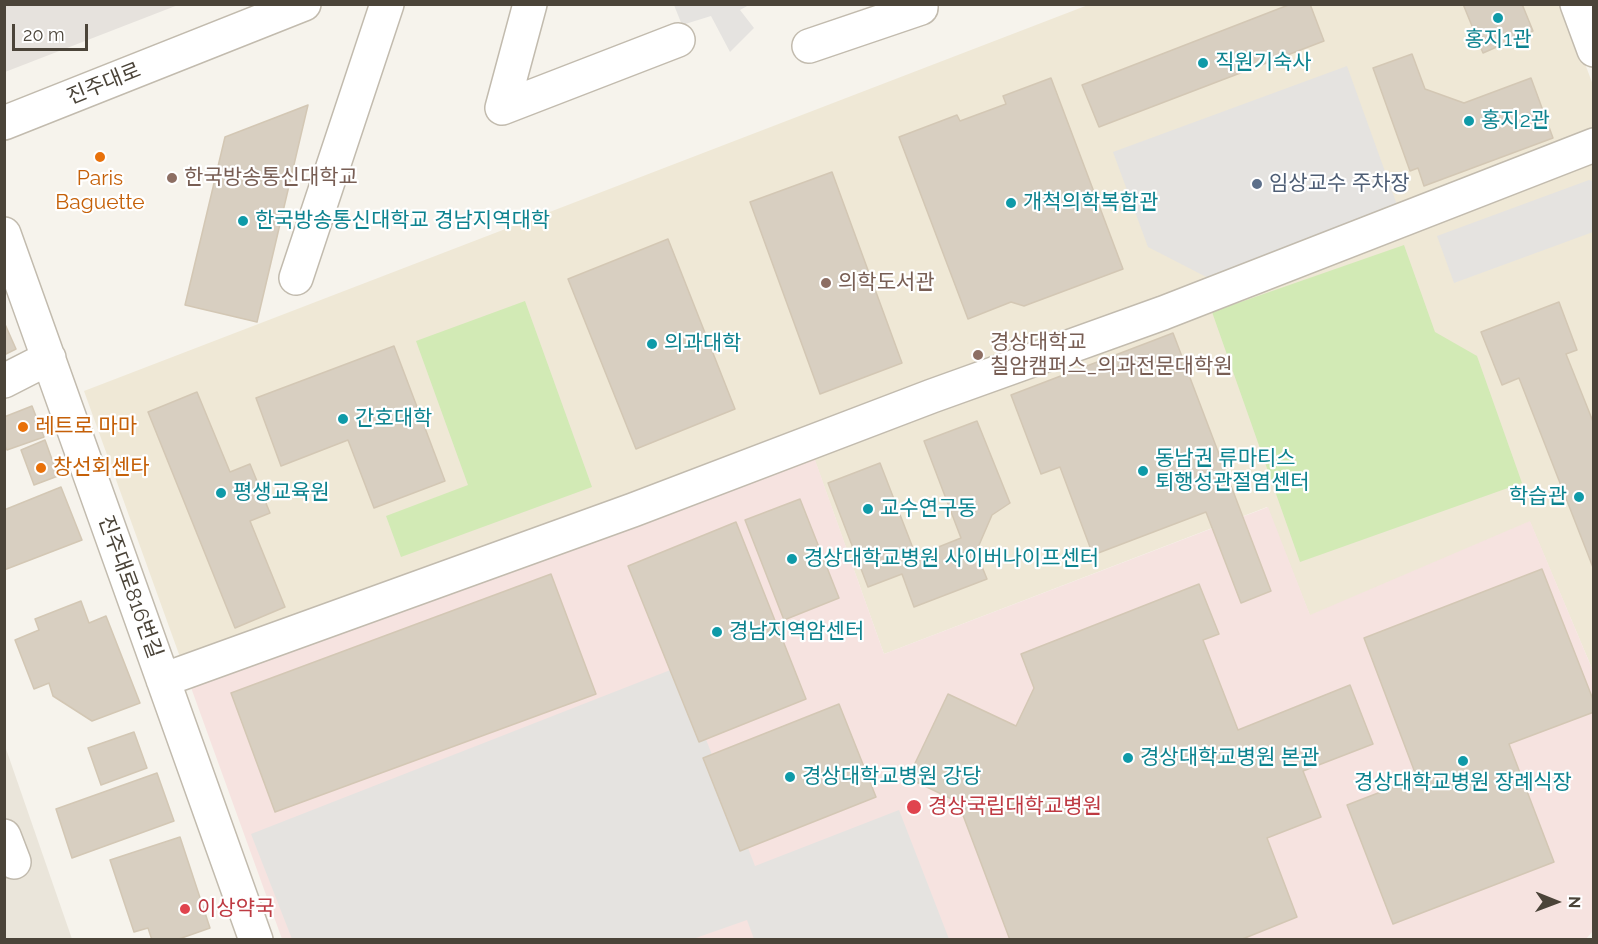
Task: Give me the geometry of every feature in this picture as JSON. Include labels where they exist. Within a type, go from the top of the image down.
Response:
[{"type":"street","name":"진주대로","points":[[4,123],[303,4]]},
{"type":"street","points":[[296,278],[387,4]]},
{"type":"street","points":[[530,4],[502,108],[678,40]]},
{"type":"street","points":[[809,46],[921,8],[921,4]]},
{"type":"street","points":[[1577,4],[1593,50]]},
{"type":"street","points":[[163,680],[633,510],[932,396],[1163,314],[1593,146]]},
{"type":"street","name":"진주대로816번길","points":[[4,234],[256,939]]},
{"type":"street","points":[[4,381],[49,358]]},
{"type":"shaded area","points":[[5,4],[178,4],[178,5],[5,72]]},
{"type":"shaded area","points":[[674,5],[749,5],[740,10],[754,28],[730,52],[711,16],[682,25]]},
{"type":"shaded area","points":[[1088,5],[1563,5],[1593,85],[1593,671],[1530,522],[1310,616],[1267,507],[884,654],[814,458],[189,682],[84,391]]},
{"type":"shaded area","name":"임상교수 주차장","points":[[1347,66],[1401,216],[1218,283],[1148,247],[1113,152]]},
{"type":"shaded area","points":[[1589,180],[1593,181],[1593,232],[1454,283],[1437,236]]},
{"type":"shaded area","name":"경상국립대학교병원","points":[[814,457],[884,654],[1268,507],[1310,615],[1530,521],[1593,671],[1593,931],[1585,940],[282,939],[189,682]]},
{"type":"shaded area","points":[[678,667],[755,866],[899,810],[949,939],[754,939],[747,920],[690,940],[292,939],[251,834]]},
{"type":"shaded area","points":[[5,746],[72,939],[5,939]]},
{"type":"green space","points":[[1404,245],[1435,332],[1477,356],[1522,483],[1300,562],[1212,312]]},
{"type":"green space","points":[[525,301],[592,487],[401,557],[386,516],[468,485],[416,341]]},
{"type":"building","name":"직원기숙사","points":[[1291,4],[1310,4],[1324,41],[1099,127],[1082,85]]},
{"type":"building","name":"홍지1관","points":[[1463,4],[1522,4],[1533,31],[1483,53]]},
{"type":"building","name":"홍지2관","points":[[1412,54],[1425,89],[1464,103],[1531,78],[1553,138],[1424,186],[1418,168],[1410,171],[1373,68]]},
{"type":"building","name":"개척의학복합관","points":[[1051,78],[1123,269],[1024,306],[1011,302],[968,319],[899,137],[957,115],[960,121],[1006,104],[1003,96]]},
{"type":"building","name":"한국방송통신대학교 경남지역대학","points":[[308,105],[257,322],[185,305],[225,137]]},
{"type":"building","name":"의학도서관","points":[[832,172],[902,363],[820,394],[750,202]]},
{"type":"building","name":"의과대학","points":[[668,239],[735,409],[636,449],[568,279]]},
{"type":"building","name":"학습관","points":[[1559,302],[1577,350],[1566,354],[1594,424],[1594,570],[1519,378],[1502,385],[1481,332]]},
{"type":"building","points":[[4,322],[16,349],[4,355]]},
{"type":"building","name":"동남권 류마티스 퇴행성관절염센터","points":[[1173,333],[1271,591],[1241,603],[1206,512],[1093,555],[1060,467],[1041,474],[1011,395]]},
{"type":"building","name":"간호대학","points":[[394,346],[445,481],[374,508],[348,440],[281,466],[256,398]]},
{"type":"building","name":"평생교육원","points":[[197,392],[230,472],[250,464],[270,513],[250,521],[285,607],[235,628],[148,412]]},
{"type":"building","name":"레트로 마마","points":[[32,406],[44,437],[7,450],[4,444],[4,417]]},
{"type":"building","name":"교수연구동","points":[[977,421],[1010,503],[992,515],[976,552],[987,579],[914,607],[902,574],[868,587],[828,483],[880,463],[916,556],[961,538],[924,441]]},
{"type":"building","name":"창선회센타","points":[[45,440],[58,476],[34,485],[21,450]]},
{"type":"building","points":[[61,487],[82,540],[4,570],[4,510]]},
{"type":"building","name":"경상대학교병원 사이버나이프센터","points":[[800,499],[839,598],[784,620],[745,520]]},
{"type":"building","name":"경남지역암센터","points":[[736,522],[806,699],[699,742],[628,566]]},
{"type":"building","name":"경상대학교병원 장례식장","points":[[1542,569],[1594,702],[1594,712],[1509,744],[1554,862],[1393,924],[1347,805],[1417,778],[1364,638]]},
{"type":"building","points":[[551,574],[596,694],[275,812],[231,693]]},
{"type":"building","name":"경상대학교병원 본관","points":[[1199,584],[1219,634],[1203,640],[1238,730],[1350,685],[1373,744],[1303,771],[1321,817],[1267,838],[1297,917],[1240,940],[1010,940],[958,802],[908,778],[948,694],[1016,726],[1034,688],[1021,654]]},
{"type":"building","points":[[81,601],[89,623],[106,616],[140,703],[92,721],[53,696],[49,683],[34,689],[15,640],[39,630],[35,619]]},
{"type":"building","name":"경상대학교병원 강당","points":[[839,704],[876,797],[740,851],[703,758]]},
{"type":"building","points":[[134,732],[147,768],[101,785],[88,748]]},
{"type":"building","points":[[157,773],[174,821],[72,858],[56,809]]},
{"type":"building","points":[[180,837],[210,928],[176,940],[152,940],[148,928],[134,932],[110,860]]},
{"type":"place","name":"홍지1관","points":[[1498,18]]},
{"type":"place","name":"직원기숙사","points":[[1203,63]]},
{"type":"place","name":"홍지2관","points":[[1469,121]]},
{"type":"place","name":"Paris Baguette","points":[[100,157]]},
{"type":"place","name":"한국방송통신대학교","points":[[172,178]]},
{"type":"place","name":"임상교수 주차장","points":[[1257,184]]},
{"type":"place","name":"개척의학복합관","points":[[1011,203]]},
{"type":"place","name":"한국방송통신대학교 경남지역대학","points":[[243,221]]},
{"type":"place","name":"의학도서관","points":[[826,283]]},
{"type":"place","name":"의과대학","points":[[652,344]]},
{"type":"place","name":"경상대학교 칠암캠퍼스_의과전문대학원","points":[[978,355]]},
{"type":"place","name":"간호대학","points":[[343,419]]},
{"type":"place","name":"레트로 마마","points":[[23,427]]},
{"type":"place","name":"창선회센타","points":[[41,468]]},
{"type":"place","name":"동남권 류마티스 퇴행성관절염센터","points":[[1143,471]]},
{"type":"place","name":"평생교육원","points":[[221,493]]},
{"type":"place","name":"학습관","points":[[1579,497]]},
{"type":"place","name":"교수연구동","points":[[868,509]]},
{"type":"place","name":"경상대학교병원 사이버나이프센터","points":[[792,559]]},
{"type":"place","name":"경남지역암센터","points":[[717,632]]},
{"type":"place","name":"경상대학교병원 본관","points":[[1128,758]]},
{"type":"place","name":"경상대학교병원 장례식장","points":[[1463,761]]},
{"type":"place","name":"경상대학교병원 강당","points":[[790,777]]},
{"type":"place","name":"경상국립대학교병원","points":[[914,807]]},
{"type":"place","name":"이상약국","points":[[185,909]]}]
